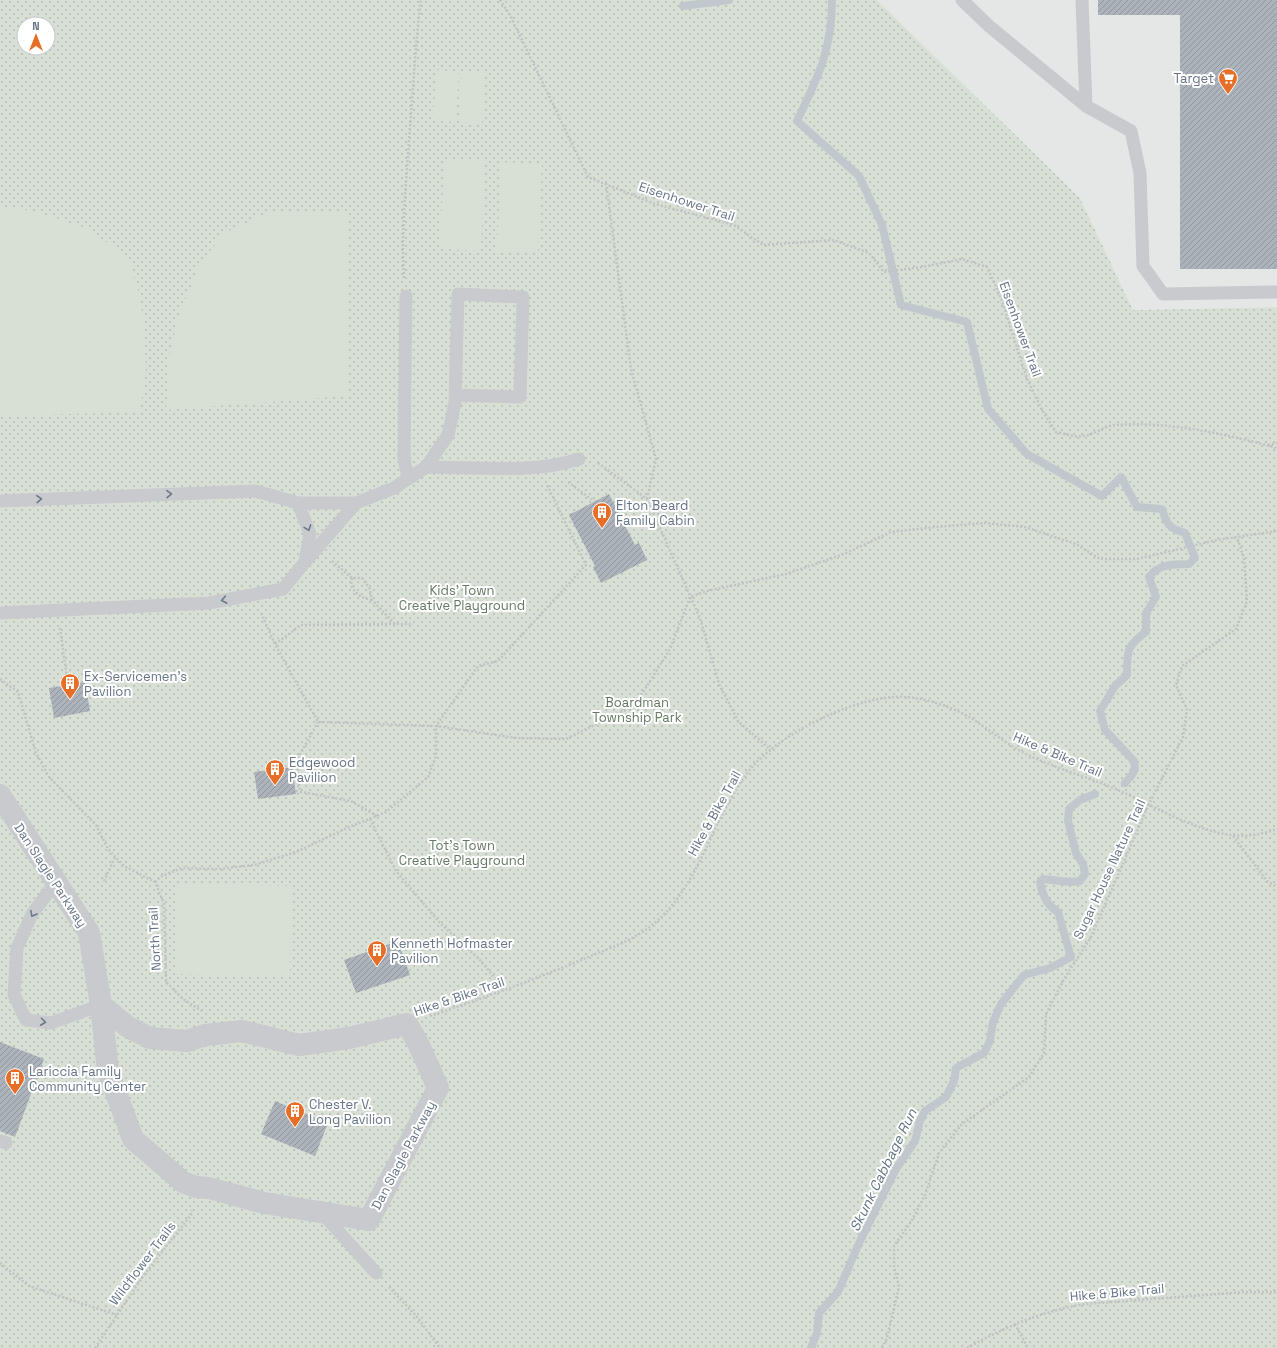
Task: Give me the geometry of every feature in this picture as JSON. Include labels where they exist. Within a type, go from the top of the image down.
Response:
[{"type":"street","name":"Dan Slagle Parkway","points":[[0,795],[89,933],[108,1071],[133,1139],[183,1182],[196,1187],[209,1188],[264,1203],[369,1220],[438,1088],[408,1024]]},
{"type":"street","points":[[100,1005],[128,1027],[150,1038],[187,1041],[205,1035],[242,1031],[299,1045],[350,1038],[408,1024]]},
{"type":"lane","points":[[962,0],[989,26],[1086,106],[1131,131],[1140,173],[1143,266],[1163,294],[1277,292]]},
{"type":"lane","points":[[1082,0],[1086,106]]},
{"type":"lane","points":[[0,501],[256,490],[298,503],[356,503],[394,488],[426,466],[448,435],[455,395],[458,294],[522,297],[520,397],[455,395]]},
{"type":"lane","points":[[406,296],[404,459],[408,478]]},
{"type":"lane","points":[[426,466],[542,468],[564,464],[579,458]]},
{"type":"lane","points":[[298,503],[310,534],[306,562]]},
{"type":"lane","points":[[0,613],[209,603],[284,589],[356,503]]},
{"type":"lane","points":[[56,882],[32,914],[17,948],[14,995],[26,1020],[45,1023],[51,1023],[100,1005]]},
{"type":"lane","points":[[322,1213],[376,1273]]},
{"type":"path","points":[[406,296],[403,239],[417,32],[421,0]]},
{"type":"path","name":"Eisenhower Trail","points":[[500,0],[510,15],[588,177],[655,204],[734,225],[762,245],[834,240],[869,253],[884,272],[922,268],[962,259],[987,268],[1001,298],[1027,379],[1042,410],[1056,432],[1082,437],[1113,425],[1148,426],[1198,430],[1277,448]]},
{"type":"path","points":[[606,183],[631,369],[656,459],[647,498]]},
{"type":"path","points":[[1266,445],[1277,443]]},
{"type":"path","points":[[579,458],[598,463],[647,498],[700,618],[718,684],[738,721],[771,750]]},
{"type":"path","points":[[0,679],[18,692],[36,753],[49,777],[96,825],[108,849],[124,866],[155,882],[162,876],[182,868],[218,869],[254,865],[296,852],[386,812],[428,777],[436,756],[436,726],[478,666],[498,660],[586,565],[546,483],[542,468]]},
{"type":"path","points":[[318,722],[436,726],[516,738],[566,739],[635,705],[670,649],[690,597],[707,591],[786,574],[844,554],[891,532],[985,523],[1025,527],[1076,544],[1100,559],[1137,559],[1217,540],[1277,531]]},
{"type":"path","name":"Sugar House Nature Trail","points":[[882,1348],[887,1338],[899,1287],[894,1266],[894,1246],[911,1222],[925,1195],[939,1153],[962,1124],[1029,1077],[1044,1053],[1046,1014],[1064,979],[1090,938],[1149,804],[1183,737],[1187,710],[1176,685],[1182,666],[1236,629],[1247,601],[1244,558],[1237,537]]},
{"type":"path","points":[[317,548],[352,578],[362,578],[370,589],[372,600]]},
{"type":"path","points":[[352,578],[351,585],[355,593],[372,600],[395,624]]},
{"type":"path","points":[[253,594],[274,644],[318,722]]},
{"type":"path","points":[[58,610],[68,685]]},
{"type":"path","points":[[274,644],[301,625],[413,624]]},
{"type":"path","name":"Hike & Bike Trail","points":[[408,1024],[505,990],[627,940],[657,922],[668,911],[684,888],[741,783],[751,769],[771,750],[788,738],[842,710],[886,697],[903,697],[952,708],[970,717],[1000,740],[1020,751],[1119,790],[1202,827],[1233,835],[1250,835],[1277,830]]},
{"type":"path","points":[[292,769],[318,722]]},
{"type":"path","points":[[296,763],[300,792]]},
{"type":"path","points":[[296,791],[351,801],[377,816]]},
{"type":"path","points":[[370,819],[396,871],[441,924],[478,959],[505,990]]},
{"type":"path","points":[[1233,835],[1267,881],[1277,887]]},
{"type":"path","points":[[104,882],[115,857]]},
{"type":"path","name":"North Trail","points":[[155,882],[164,904],[166,982],[183,999],[208,1014]]},
{"type":"path","name":"Wildflower Trails","points":[[95,1348],[144,1274],[191,1215],[196,1187]]},
{"type":"path","points":[[0,1264],[29,1286],[117,1314]]},
{"type":"path","points":[[376,1273],[418,1318],[440,1348]]},
{"type":"path","name":"Hike & Bike Trail","points":[[967,1348],[1015,1324],[1059,1308],[1085,1304],[1245,1292],[1277,1292]]},
{"type":"path","points":[[1015,1324],[1028,1348]]},
{"type":"shaded area","points":[[877,0],[1277,0],[1277,307],[1133,310],[1080,198]]},
{"type":"green space","name":"Boardman Township Park","points":[[0,0],[877,0],[1080,198],[1133,310],[1277,307],[1277,1348],[0,1348]]},
{"type":"green space","points":[[436,70],[459,71],[456,122],[433,121]]},
{"type":"green space","points":[[462,71],[485,73],[482,124],[459,122]]},
{"type":"green space","points":[[444,160],[485,161],[481,251],[440,249]]},
{"type":"green space","points":[[501,162],[542,164],[538,253],[497,251]]},
{"type":"green space","points":[[0,206],[38,212],[86,228],[128,257],[139,293],[145,331],[146,371],[140,412],[0,416]]},
{"type":"green space","points":[[269,212],[348,213],[347,396],[166,410],[169,357],[178,318],[199,265],[224,233]]},
{"type":"green space","points":[[177,884],[292,886],[290,977],[175,974]]},
{"type":"building","name":"Target","points":[[1098,0],[1277,0],[1277,269],[1180,269],[1180,15],[1098,15]]},
{"type":"building","name":"Elton Beard Family Cabin","points":[[609,494],[635,545],[639,543],[647,560],[601,583],[593,567],[595,566],[569,515]]},
{"type":"building","name":"Ex-Servicemen’s Pavilion","points":[[85,682],[90,711],[54,718],[49,688]]},
{"type":"building","name":"Edgewood Pavilion","points":[[292,767],[296,794],[258,799],[254,772]]},
{"type":"building","name":"Kenneth Hofmaster Pavilion","points":[[398,941],[410,975],[356,993],[344,960]]},
{"type":"building","name":"Lariccia Family Community Center","points":[[0,1042],[44,1059],[15,1137],[0,1131]]},
{"type":"building","name":"Chester V. Long Pavilion","points":[[275,1101],[328,1123],[315,1156],[261,1134]]},
{"type":"waterway","name":"Skunk Cabbage Run","points":[[683,6],[729,0]]},
{"type":"waterway","name":"Skunk Cabbage Run","points":[[832,0],[829,34],[822,63],[797,121],[859,176],[882,225],[901,305],[967,322],[988,409],[1027,454],[1102,496],[1121,477],[1137,507],[1162,509],[1165,519],[1169,525],[1185,533],[1195,558],[1189,564],[1172,565],[1157,569],[1149,577],[1156,597],[1146,613],[1146,632],[1131,646],[1127,661],[1127,675],[1115,686],[1100,711],[1105,730],[1134,761],[1135,768],[1132,775],[1125,783]]},
{"type":"waterway","name":"Skunk Cabbage Run","points":[[811,1348],[817,1333],[819,1313],[838,1292],[860,1241],[896,1169],[915,1141],[920,1121],[925,1111],[946,1097],[954,1081],[956,1068],[984,1053],[990,1041],[993,1022],[1001,1004],[1024,975],[1050,968],[1071,957],[1058,912],[1050,906],[1045,899],[1040,882],[1043,879],[1070,882],[1080,881],[1085,874],[1083,864],[1076,853],[1068,821],[1069,809],[1080,800],[1095,794]]},
{"type":"place","name":"Target","points":[[1228,95]]},
{"type":"place","name":"Elton Beard Family Cabin","points":[[602,529]]},
{"type":"place","name":"Ex-Servicemen’s Pavilion","points":[[70,700]]},
{"type":"place","name":"Edgewood Pavilion","points":[[275,786]]},
{"type":"place","name":"Kenneth Hofmaster Pavilion","points":[[377,967]]},
{"type":"place","name":"Lariccia Family Community Center","points":[[15,1095]]},
{"type":"place","name":"Chester V. Long Pavilion","points":[[295,1128]]},
{"type":"park label","name":"Kids’ Town Creative Playground","points":[[462,598]]},
{"type":"park label","name":"Tot’s Town Creative Playground","points":[[462,852]]}]
